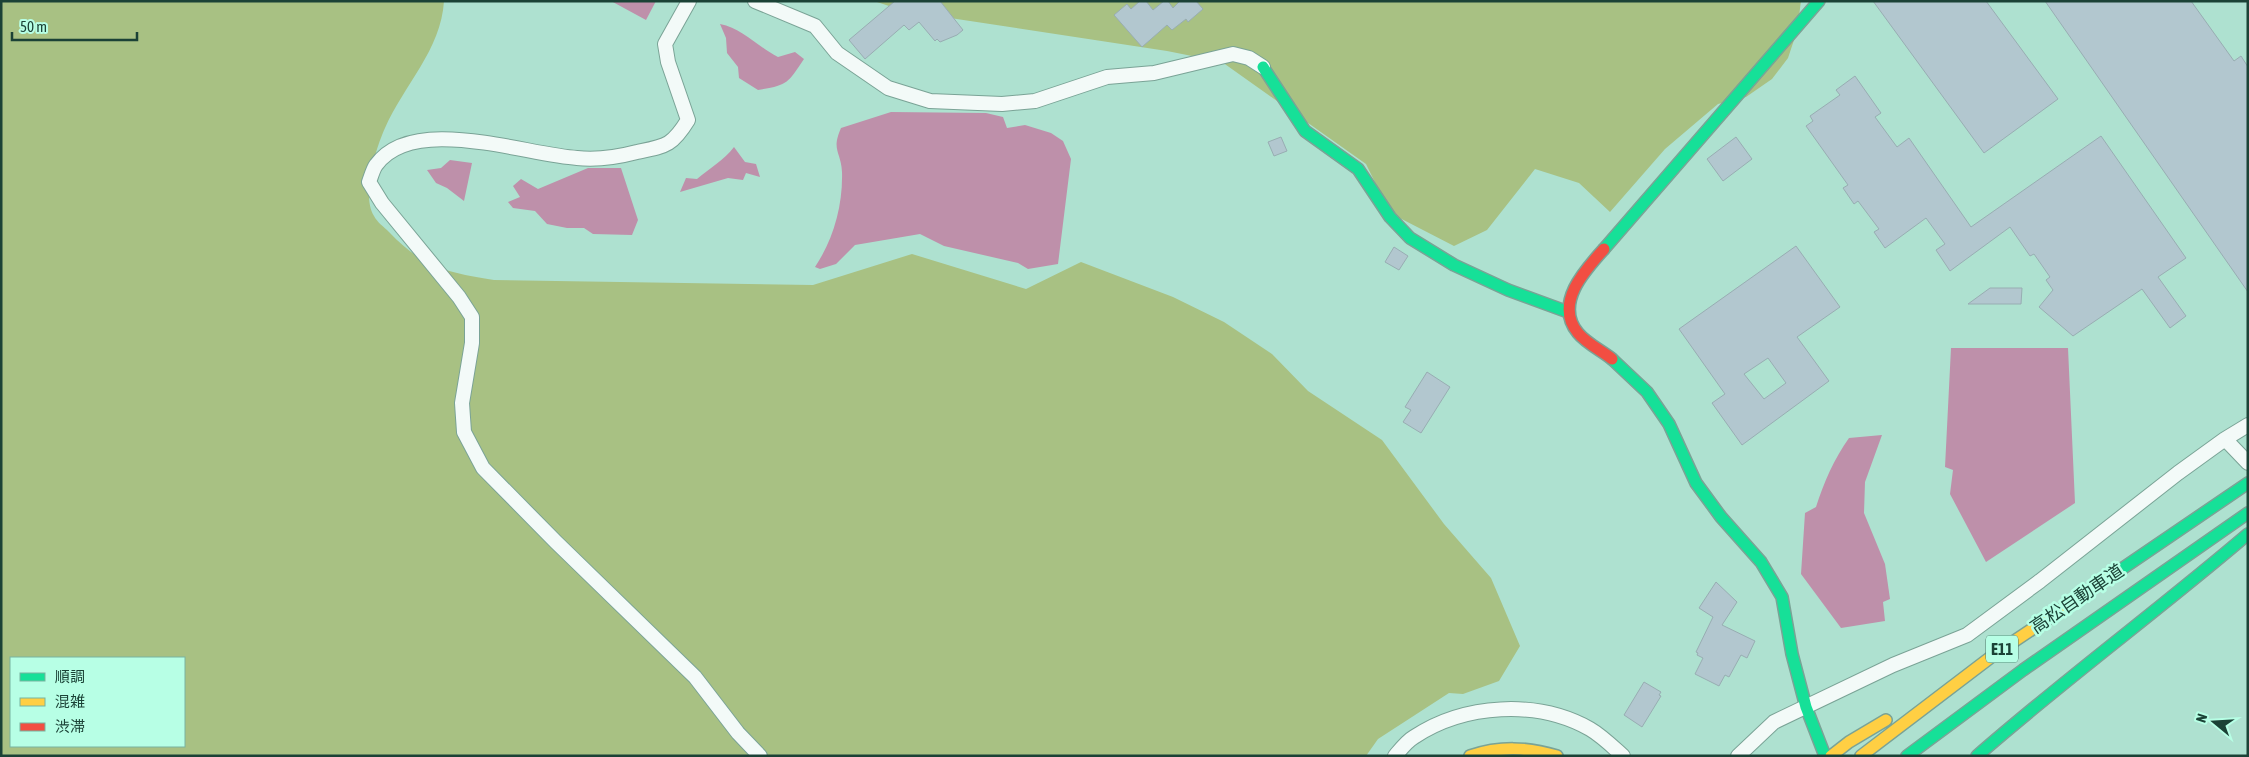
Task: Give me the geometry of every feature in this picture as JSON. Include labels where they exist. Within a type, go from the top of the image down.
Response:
[{"type":"main road","points":[[1819,1],[1591,263],[1572,291],[1568,312],[1578,333],[1618,363],[1647,392],[1668,424],[1696,483],[1721,517],[1765,569],[1782,597],[1792,654],[1806,707],[1825,756]]},
{"type":"main road","points":[[1262,67],[1305,131],[1358,169],[1390,216],[1410,238],[1454,265],[1508,290],[1568,312]]},
{"type":"main road","name":"高松自動車道","points":[[1862,756],[1995,654],[2248,483]]},
{"type":"main road","name":"高松自動車道","points":[[1907,756],[2023,670],[2248,513]]},
{"type":"main road","points":[[1977,756],[2027,712],[2174,597],[2244,538]]},
{"type":"main road","points":[[1831,756],[1849,742],[1995,654]]},
{"type":"main road","points":[[1470,756],[1480,752],[1517,747],[1557,756]]},
{"type":"street","points":[[689,1],[666,44],[668,62],[688,120],[678,137],[665,146],[620,156],[577,158],[466,139],[421,140],[393,150],[376,165],[369,182],[382,204],[459,297],[472,317],[472,343],[462,403],[464,432],[483,468],[695,677],[738,733],[760,756]]},
{"type":"street","points":[[755,1],[815,26],[837,53],[888,88],[930,101],[1002,104],[1035,101],[1107,77],[1154,73],[1233,54],[1249,58],[1262,67]]},
{"type":"street","points":[[1738,756],[1774,722],[1893,664],[1967,635],[2040,582],[2225,439],[2248,425]]},
{"type":"street","points":[[2225,439],[2248,462]]},
{"type":"street","points":[[1395,756],[1412,737],[1448,719],[1485,709],[1532,710],[1555,715],[1591,730],[1623,756]]},
{"type":"green space","points":[[1,1],[444,1],[441,19],[429,51],[393,112],[381,137],[371,172],[369,196],[370,207],[375,218],[401,244],[425,261],[450,271],[494,280],[813,285],[912,254],[1026,289],[1081,262],[1173,297],[1224,322],[1272,354],[1308,391],[1382,440],[1444,524],[1491,578],[1520,646],[1499,681],[1463,694],[1449,693],[1378,739],[1366,756],[1,756]]},
{"type":"green space","points":[[874,1],[1801,1],[1797,31],[1788,58],[1772,79],[1746,97],[1718,104],[1665,149],[1610,212],[1579,183],[1535,169],[1487,230],[1454,246],[1390,213],[1366,164],[1222,62],[1167,51],[904,11]]},
{"type":"shaded area","points":[[611,1],[656,1],[646,20]]},
{"type":"shaded area","points":[[720,24],[736,29],[778,57],[795,52],[804,59],[786,82],[775,87],[758,90],[739,78],[738,67],[727,53],[726,38]]},
{"type":"shaded area","points":[[891,112],[986,113],[1003,117],[1007,128],[1025,125],[1051,133],[1063,141],[1071,159],[1058,264],[1028,269],[1018,263],[944,246],[920,234],[855,245],[836,264],[820,269],[815,267],[827,246],[839,210],[842,172],[837,142],[841,128]]},
{"type":"shaded area","points":[[734,147],[745,162],[756,164],[760,177],[746,173],[743,180],[728,178],[680,192],[686,178],[697,179]]},
{"type":"shaded area","points":[[450,160],[472,163],[464,201],[447,188],[436,183],[427,170],[441,168]]},
{"type":"shaded area","points":[[588,168],[621,168],[638,220],[632,235],[593,234],[584,228],[567,228],[547,224],[535,211],[513,208],[508,202],[520,197],[513,186],[521,179],[538,189]]},
{"type":"shaded area","points":[[1951,348],[2068,348],[2075,503],[1986,562],[1950,494],[1953,470],[1945,467]]},
{"type":"shaded area","points":[[1882,435],[1865,482],[1864,513],[1885,564],[1890,599],[1883,602],[1885,621],[1841,628],[1801,574],[1805,513],[1816,507],[1830,471],[1849,438]]},
{"type":"building","points":[[895,1],[940,1],[963,30],[957,35],[940,42],[937,39],[935,41],[919,22],[909,30],[904,25],[865,59],[849,40]]},
{"type":"building","points":[[1140,1],[1146,1],[1153,10],[1164,1],[1168,1],[1173,8],[1180,1],[1196,1],[1203,9],[1188,22],[1186,19],[1172,30],[1167,25],[1142,47],[1114,15],[1127,4],[1131,9]]},
{"type":"building","points":[[1873,1],[1986,1],[2058,99],[1984,153]]},
{"type":"building","points":[[2045,1],[2191,1],[2234,61],[2241,56],[2248,67],[2248,292]]},
{"type":"building","points":[[1855,76],[1881,113],[1875,117],[1897,147],[1909,138],[1971,227],[2101,136],[2186,258],[2158,277],[2186,316],[2170,328],[2142,289],[2073,336],[2039,307],[2053,290],[2046,280],[2050,277],[2034,254],[2030,256],[2010,227],[1950,271],[1936,250],[1945,244],[1926,218],[1885,248],[1874,232],[1879,229],[1858,201],[1854,204],[1843,188],[1848,185],[1806,126],[1813,121],[1810,116],[1840,95],[1836,90]]},
{"type":"building","points":[[1281,137],[1287,151],[1274,156],[1268,142]]},
{"type":"building","points":[[1736,137],[1752,159],[1723,181],[1707,159]]},
{"type":"building","points":[[1796,246],[1840,307],[1797,337],[1829,381],[1742,445],[1712,403],[1725,394],[1679,329]],"holes":[[[1768,358],[1786,383],[1764,399],[1744,374]]]},
{"type":"building","points":[[1394,247],[1408,256],[1399,270],[1385,262]]},
{"type":"building","points":[[1990,288],[2022,288],[2021,304],[1968,304]]},
{"type":"building","points":[[1427,372],[1450,387],[1421,433],[1403,422],[1411,410],[1405,407]]},
{"type":"building","points":[[1716,582],[1737,602],[1722,625],[1755,641],[1747,658],[1741,655],[1729,677],[1725,675],[1719,686],[1695,674],[1703,658],[1697,655],[1698,653],[1696,652],[1713,617],[1699,608]]},
{"type":"building","points":[[1644,682],[1661,692],[1659,695],[1661,696],[1642,727],[1624,715]]},
{"type":"traffic: fast","points":[[1604,249],[1819,1]]},
{"type":"traffic: fast","points":[[1263,67],[1305,131],[1358,169],[1390,217],[1410,238],[1454,265],[1508,290],[1568,312]]},
{"type":"traffic: fast","points":[[1612,359],[1647,392],[1669,424],[1696,483],[1721,517],[1761,562],[1782,597],[1792,654],[1806,707],[1825,756]]},
{"type":"traffic: fast","points":[[2107,579],[2248,483]]},
{"type":"traffic: fast","points":[[1907,756],[2023,670],[2248,513]]},
{"type":"traffic: fast","points":[[1977,756],[2248,534]]},
{"type":"traffic: slow","points":[[1861,756],[1995,654],[2107,579]]},
{"type":"traffic: slow","points":[[1831,756],[1849,742],[1886,720]]},
{"type":"traffic: slow","points":[[1470,756],[1503,749],[1524,749],[1557,756]]},
{"type":"traffic: jam","points":[[1604,249],[1588,267],[1575,288],[1570,299],[1569,311],[1571,322],[1581,337],[1612,359]]}]
